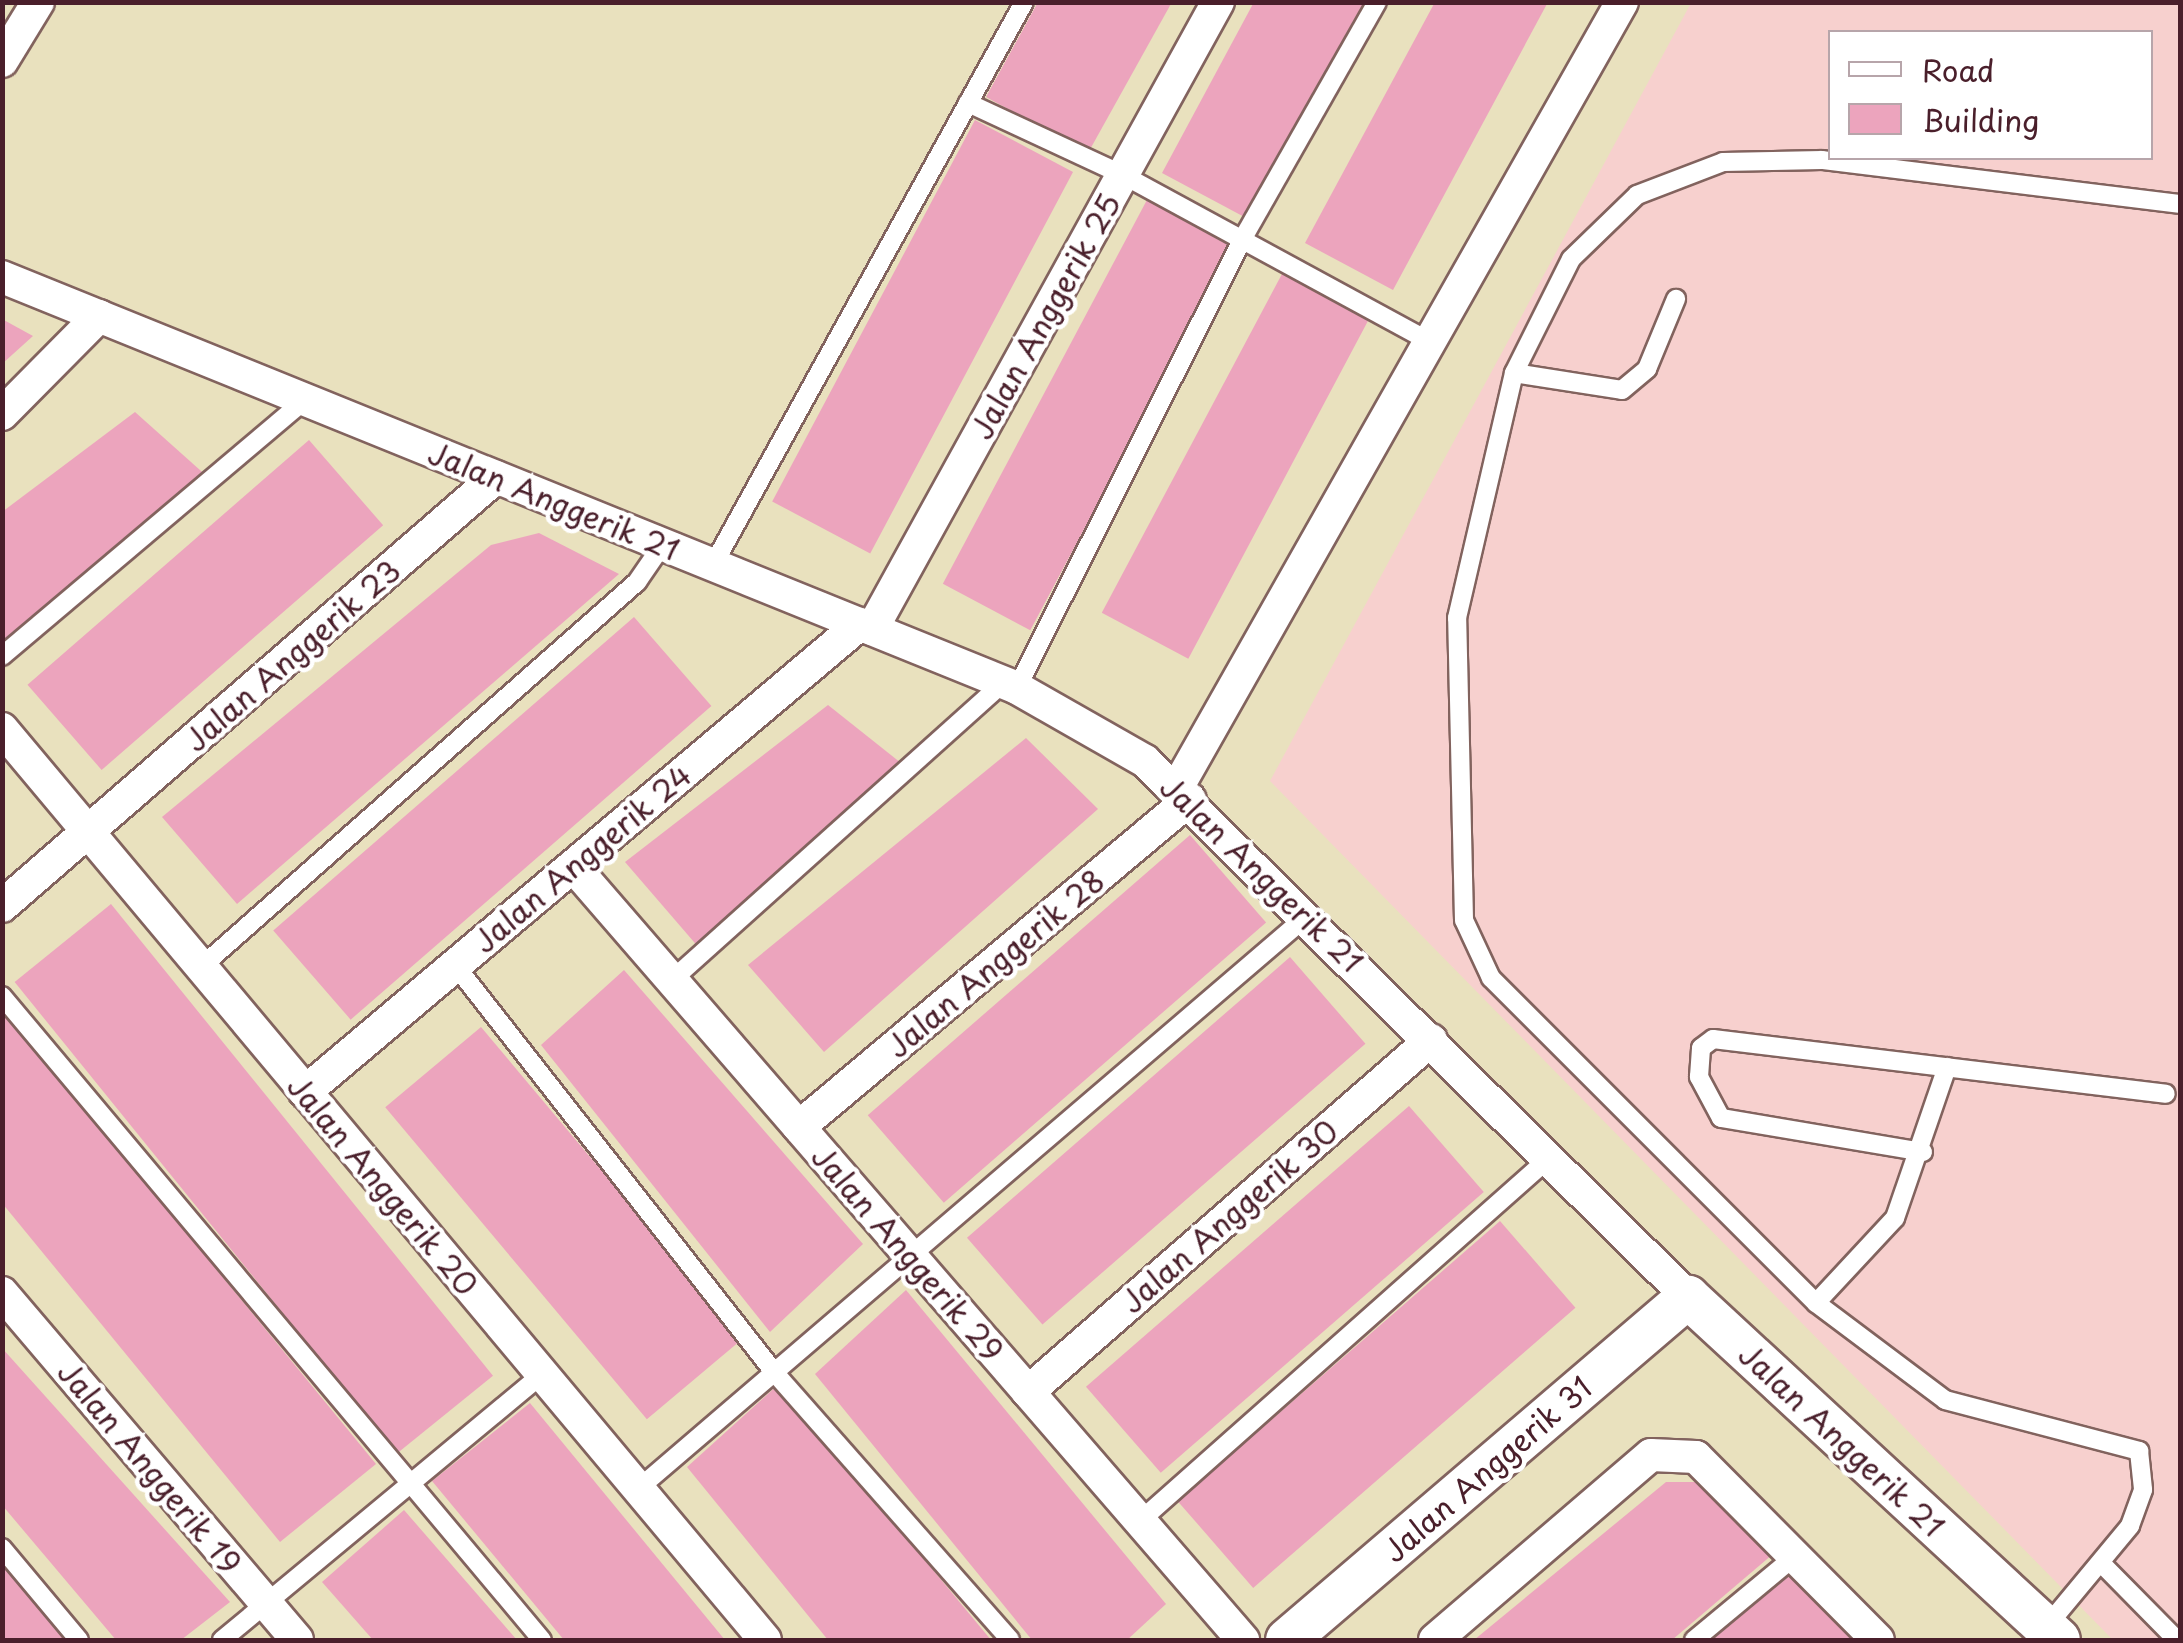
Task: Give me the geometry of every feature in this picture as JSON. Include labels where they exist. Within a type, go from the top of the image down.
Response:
[{"type":"street","points":[[2,61],[38,2]]},
{"type":"street","name":"Jalan Anggerik 25","points":[[866,627],[1218,2]]},
{"type":"street","points":[[1184,794],[1430,342],[1622,2]]},
{"type":"street","name":"Jalan Anggerik 21","points":[[2,277],[1010,685],[1184,794],[1688,1296],[2052,1634]]},
{"type":"street","points":[[2,414],[99,316]]},
{"type":"street","name":"Jalan Anggerik 23","points":[[2,906],[496,477]]},
{"type":"street","name":"Jalan Anggerik 24","points":[[306,1092],[573,866],[866,627]]},
{"type":"street","name":"Jalan Anggerik 20","points":[[2,728],[765,1640]]},
{"type":"street","name":"Jalan Anggerik 28","points":[[799,1127],[1184,794]]},
{"type":"street","name":"Jalan Anggerik 29","points":[[573,866],[1243,1640]]},
{"type":"street","name":"Jalan Anggerik 30","points":[[1028,1392],[1431,1040]]},
{"type":"street","name":"Jalan Anggerik 19","points":[[2,1293],[297,1640]]},
{"type":"street","name":"Jalan Anggerik 31","points":[[1286,1640],[1688,1296]]},
{"type":"street","points":[[1434,1640],[1651,1455],[1696,1457],[1878,1640]]},
{"type":"lane","points":[[713,565],[1024,2]]},
{"type":"lane","points":[[672,980],[1010,685],[1243,238],[1376,2]]},
{"type":"lane","points":[[968,103],[1123,175],[1430,342]]},
{"type":"lane","points":[[2052,1634],[2105,1567],[2144,1490],[2139,1451],[1944,1400],[1816,1303],[1491,978],[1464,920],[1458,618],[1514,373],[1570,259],[1637,195],[1723,162],[1899,167],[2180,204]]},
{"type":"lane","points":[[1514,373],[1622,390],[1647,370],[1676,298]]},
{"type":"lane","points":[[2,656],[305,400]]},
{"type":"lane","points":[[201,967],[637,582],[662,544]]},
{"type":"lane","points":[[638,1489],[1307,916]]},
{"type":"lane","points":[[455,965],[774,1372],[1010,1640]]},
{"type":"lane","points":[[2,996],[542,1640]]},
{"type":"lane","points":[[1923,1152],[1721,1118],[1699,1076],[1701,1048],[1712,1039],[2166,1094]]},
{"type":"lane","points":[[1816,1303],[1894,1218],[1923,1152],[1947,1067]]},
{"type":"lane","points":[[1140,1522],[1549,1158]]},
{"type":"lane","points":[[222,1640],[542,1374]]},
{"type":"lane","points":[[2,1548],[79,1640]]},
{"type":"lane","points":[[1694,1640],[1795,1556]]},
{"type":"lane","points":[[2105,1567],[2177,1640]]},
{"type":"shaded area","points":[[1691,3],[2180,3],[2180,1640],[2113,1640],[1270,781]]},
{"type":"building","points":[[1038,2],[1172,2],[1088,153],[986,97]]},
{"type":"building","points":[[1254,2],[1367,2],[1250,220],[1162,173]]},
{"type":"building","points":[[1435,2],[1548,2],[1393,290],[1305,243]]},
{"type":"building","points":[[975,120],[1073,172],[870,554],[772,501]]},
{"type":"building","points":[[1148,198],[1235,244],[1030,630],[943,584]]},
{"type":"building","points":[[1283,272],[1370,318],[1188,659],[1102,613]]},
{"type":"building","points":[[2,319],[33,336],[2,364]]},
{"type":"building","points":[[135,412],[210,479],[2,654],[2,512]]},
{"type":"building","points":[[309,440],[383,525],[102,770],[27,685]]},
{"type":"building","points":[[539,533],[619,574],[237,904],[162,817],[491,545]]},
{"type":"building","points":[[634,617],[711,706],[351,1020],[273,931]]},
{"type":"building","points":[[828,705],[901,763],[700,949],[625,862]]},
{"type":"building","points":[[1026,738],[1098,809],[824,1052],[748,965]]},
{"type":"building","points":[[1190,835],[1266,923],[944,1203],[868,1115]]},
{"type":"building","points":[[111,904],[493,1376],[397,1454],[15,982]]},
{"type":"building","points":[[1290,957],[1365,1044],[1042,1325],[967,1238]]},
{"type":"building","points":[[624,970],[863,1244],[770,1332],[541,1045]]},
{"type":"building","points":[[2,1008],[376,1464],[280,1542],[2,1203]]},
{"type":"building","points":[[481,1027],[743,1339],[647,1419],[385,1107]]},
{"type":"building","points":[[1409,1106],[1484,1192],[1161,1473],[1086,1387]]},
{"type":"building","points":[[1500,1221],[1575,1308],[1253,1588],[1178,1501]]},
{"type":"building","points":[[906,1290],[1166,1604],[1127,1640],[1032,1640],[815,1374]]},
{"type":"building","points":[[2,1348],[230,1602],[181,1640],[116,1640],[2,1505]]},
{"type":"building","points":[[779,1384],[991,1640],[828,1640],[687,1467]]},
{"type":"building","points":[[530,1403],[725,1640],[564,1640],[432,1481]]},
{"type":"building","points":[[1666,1482],[1710,1482],[1773,1554],[1672,1640],[1474,1640]]},
{"type":"building","points":[[404,1510],[517,1640],[373,1640],[322,1582]]},
{"type":"building","points":[[2,1562],[71,1640],[2,1640]]},
{"type":"building","points":[[1794,1567],[1860,1640],[1711,1640]]}]
